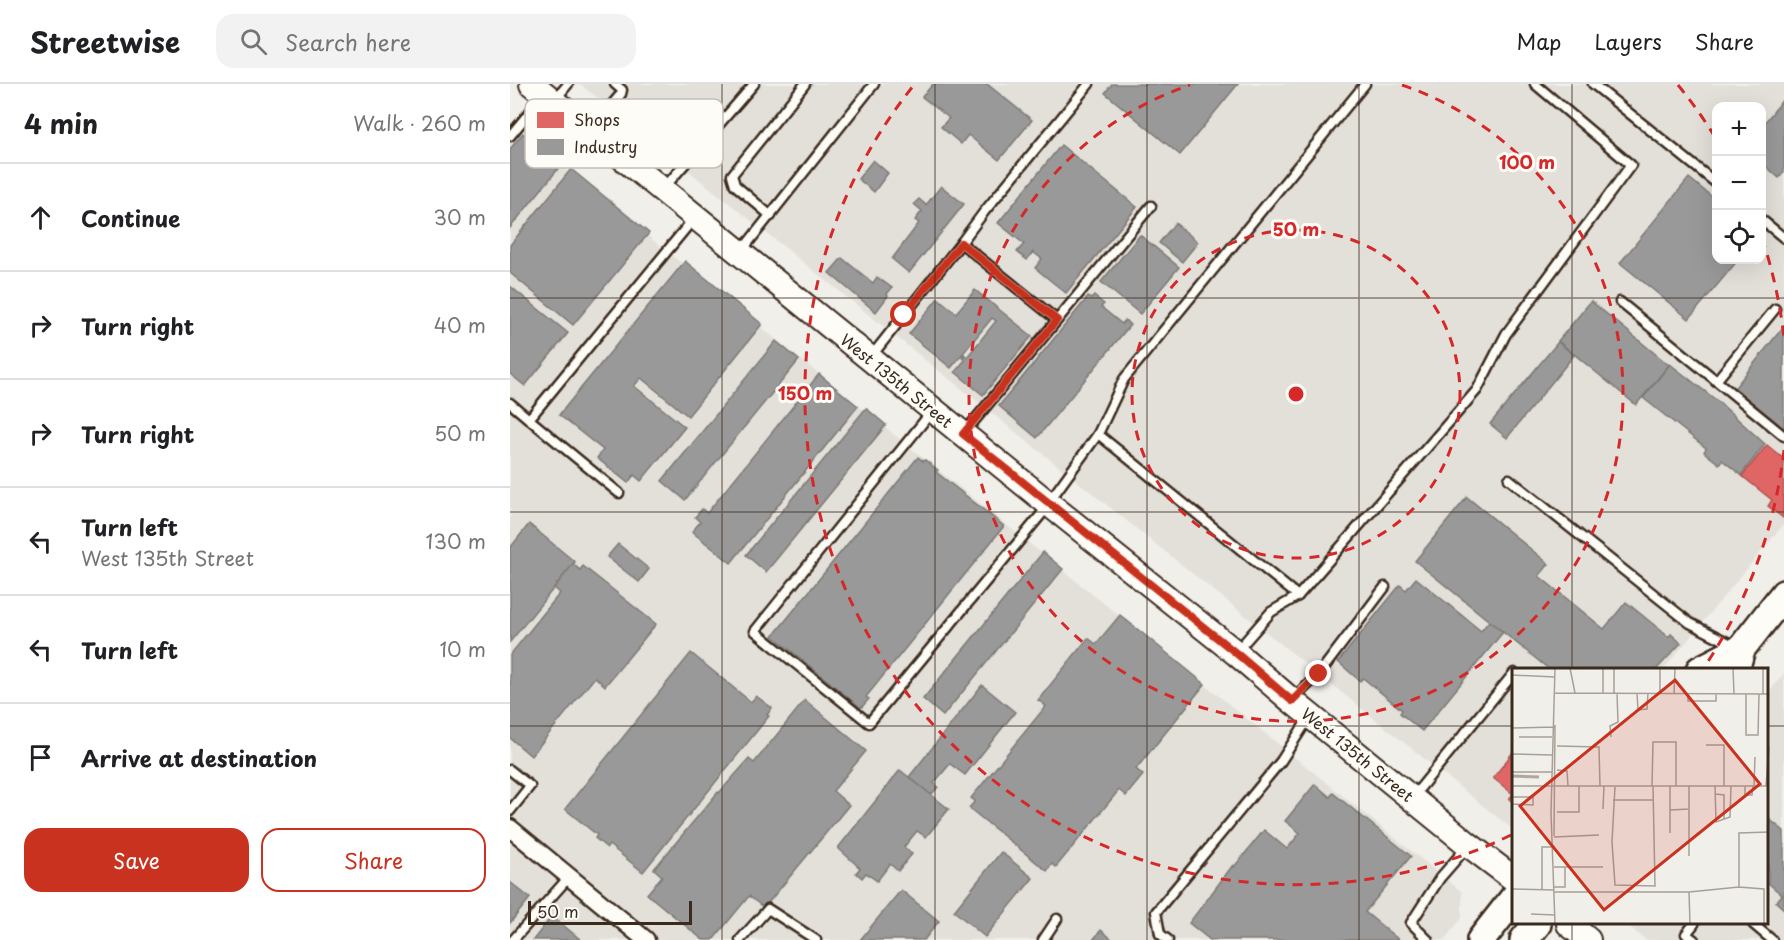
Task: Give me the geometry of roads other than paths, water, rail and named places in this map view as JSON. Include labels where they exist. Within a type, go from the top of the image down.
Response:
[{"type":"main road","points":[[1707,668],[1738,659],[1784,596]]},
{"type":"main road","points":[[1481,940],[1512,901]]},
{"type":"main road","points":[[1524,940],[1537,925]]},
{"type":"street","name":"West 135th Street","points":[[635,168],[1512,877]]},
{"type":"street","points":[[510,828],[639,938]]},
{"type":"street","points":[[1570,925],[1588,940]]},
{"type":"lane","points":[[723,120],[754,84]]},
{"type":"lane","points":[[771,216],[735,185],[732,175],[805,84]]},
{"type":"lane","points":[[740,253],[874,84]]},
{"type":"lane","points":[[869,358],[1089,84]]},
{"type":"lane","points":[[933,410],[754,631],[869,723],[1049,504],[1098,434],[1124,379],[1365,84]]},
{"type":"lane","points":[[1236,653],[1271,612],[1298,596],[1477,390],[1506,334],[1631,165],[1535,84]]},
{"type":"lane","points":[[1593,84],[1712,180]]},
{"type":"lane","points":[[510,136],[525,119]]},
{"type":"lane","points":[[662,190],[681,168]]},
{"type":"lane","points":[[963,434],[1151,206]]},
{"type":"lane","points":[[530,419],[695,217]]},
{"type":"lane","points":[[1766,224],[1784,238]]},
{"type":"lane","points":[[961,243],[1057,320]]},
{"type":"lane","points":[[1620,303],[1784,436]]},
{"type":"lane","points":[[1716,381],[1775,309]]},
{"type":"lane","points":[[510,403],[619,493]]},
{"type":"lane","points":[[1098,434],[1298,596]]},
{"type":"lane","points":[[1509,479],[1738,659]]},
{"type":"lane","points":[[1292,701],[1319,674],[1385,587]]},
{"type":"lane","points":[[1412,798],[1512,675]]},
{"type":"lane","points":[[1168,940],[1161,934],[1156,912],[1281,761],[1310,716]]},
{"type":"lane","points":[[510,770],[530,786],[510,811]]},
{"type":"lane","points":[[1428,940],[1411,922],[1440,878],[1469,845]]},
{"type":"lane","points":[[513,940],[570,877]]},
{"type":"lane","points":[[740,940],[768,909],[816,940]]},
{"type":"lane","points":[[1043,940],[1058,919]]},
{"type":"lane","points":[[1693,925],[1686,934],[1694,940]]},
{"type":"lane","points":[[1754,925],[1772,940]]}]
